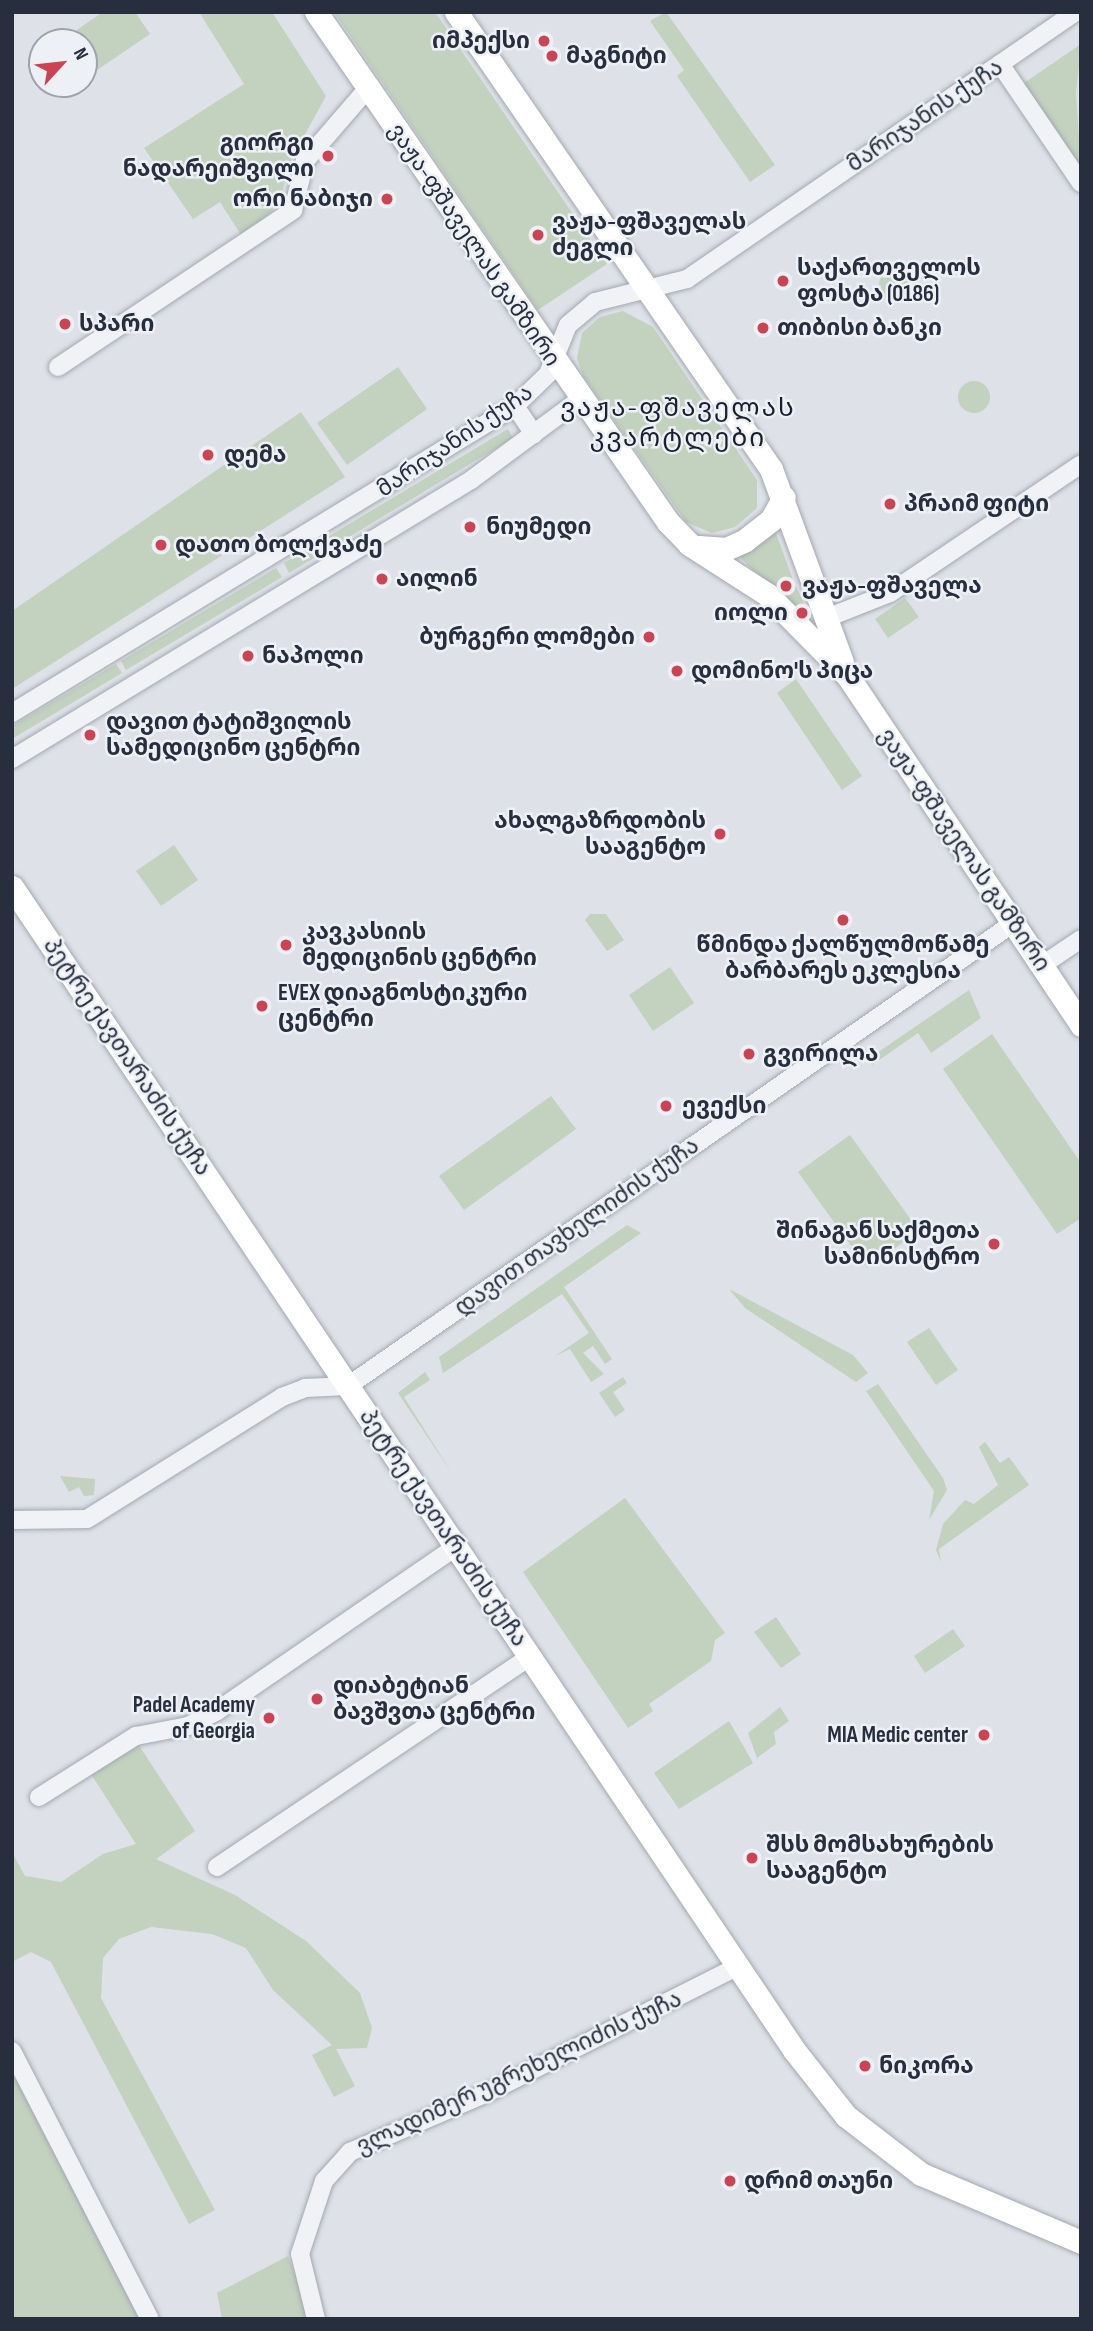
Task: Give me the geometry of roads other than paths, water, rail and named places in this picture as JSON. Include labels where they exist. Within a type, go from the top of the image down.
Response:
[{"type":"main road","name":"ვაჟა-ფშაველას გამზირი","points":[[316,12],[553,364],[692,546],[768,596],[847,675]]},
{"type":"main road","name":"ვაჟა-ფშაველას გამზირი","points":[[456,12],[764,456],[784,497],[824,619],[847,675],[1081,1024]]},
{"type":"main road","points":[[692,546],[738,545],[771,520],[784,497]]},
{"type":"main road","name":"პეტრე ქავთარაძის ქუჩა","points":[[12,887],[794,2050],[868,2136],[941,2184],[1081,2242]]},
{"type":"street","name":"მარიჯანის ქუჩა","points":[[12,713],[514,406],[553,364],[575,316],[605,297],[687,279],[1076,12]]},
{"type":"street","points":[[1000,64],[1081,183]]},
{"type":"street","points":[[58,367],[293,210],[305,161],[368,88]]},
{"type":"street","name":"მარიჯანის ქუჩა","points":[[12,759],[459,488],[579,400]]},
{"type":"street","points":[[514,406],[534,434]]},
{"type":"street","points":[[824,619],[890,593],[1081,464]]},
{"type":"street","name":"დავით თავხელიძის ქუჩა","points":[[348,1386],[1012,924]]},
{"type":"street","points":[[1041,966],[1081,939]]},
{"type":"street","points":[[12,1520],[87,1519],[282,1397],[305,1388],[348,1386]]},
{"type":"street","points":[[39,1797],[136,1736],[188,1726],[217,1711],[456,1548]]},
{"type":"street","points":[[217,1867],[530,1657]]},
{"type":"street","name":"ვლადიმერ უგრეხელიძის ქუჩა","points":[[316,2319],[300,2255],[324,2181],[350,2152],[489,2092],[738,1966]]},
{"type":"street","points":[[12,2051],[150,2319]]},
{"type":"place","name":"იმპექსი","points":[[544,41]]},
{"type":"place","name":"მაგნიტი","points":[[552,56]]},
{"type":"place","name":"გიორგი ნადარეიშვილი","points":[[328,156]]},
{"type":"place","name":"ორი ნაბიჯი","points":[[387,199]]},
{"type":"place","name":"ვაჟა-ფშაველას ძეგლი","points":[[538,235]]},
{"type":"place","name":"საქართველოს ფოსტა (0186)","points":[[783,281]]},
{"type":"place","name":"სპარი","points":[[65,324]]},
{"type":"place","name":"თიბისი ბანკი","points":[[763,328]]},
{"type":"place","name":"დემა","points":[[208,455]]},
{"type":"place","name":"პრაიმ ფიტი","points":[[890,504]]},
{"type":"place","name":"ნიუმედი","points":[[470,527]]},
{"type":"place","name":"დათო ბოლქვაძე","points":[[161,545]]},
{"type":"place","name":"აილინ","points":[[382,579]]},
{"type":"place","name":"ვაჟა-ფშაველა","points":[[786,586]]},
{"type":"place","name":"იოლი","points":[[802,613]]},
{"type":"place","name":"ბურგერი ლომები","points":[[649,637]]},
{"type":"place","name":"ნაპოლი","points":[[248,656]]},
{"type":"place","name":"დომინო'ს პიცა","points":[[677,671]]},
{"type":"place","name":"დავით ტატიშვილის სამედიცინო ცენტრი","points":[[90,735]]},
{"type":"place","name":"ახალგაზრდობის სააგენტო","points":[[720,834]]},
{"type":"place","name":"წმინდა ქალწულმოწამე ბარბარეს ეკლესია","points":[[843,920]]},
{"type":"place","name":"კავკასიის მედიცინის ცენტრი","points":[[286,945]]},
{"type":"place","name":"EVEX დიაგნოსტიკური ცენტრი","points":[[262,1006]]},
{"type":"place","name":"გვირილა","points":[[749,1054]]},
{"type":"place","name":"ევექსი","points":[[666,1106]]},
{"type":"place","name":"შინაგან საქმეთა სამინისტრო","points":[[994,1244]]},
{"type":"place","name":"დიაბეტიან ბავშვთა ცენტრი","points":[[317,1699]]},
{"type":"place","name":"Padel Academy of Georgia","points":[[269,1718]]},
{"type":"place","name":"MIA Medic center","points":[[984,1735]]},
{"type":"place","name":"შსს მომსახურების სააგენტო","points":[[752,1858]]},
{"type":"place","name":"ნიკორა","points":[[865,2066]]},
{"type":"place","name":"დრიმ თაუნი","points":[[730,2181]]},
{"type":"district","name":"ვაჟა-ფშაველას კვარტლები","points":[[678,424]]}]
